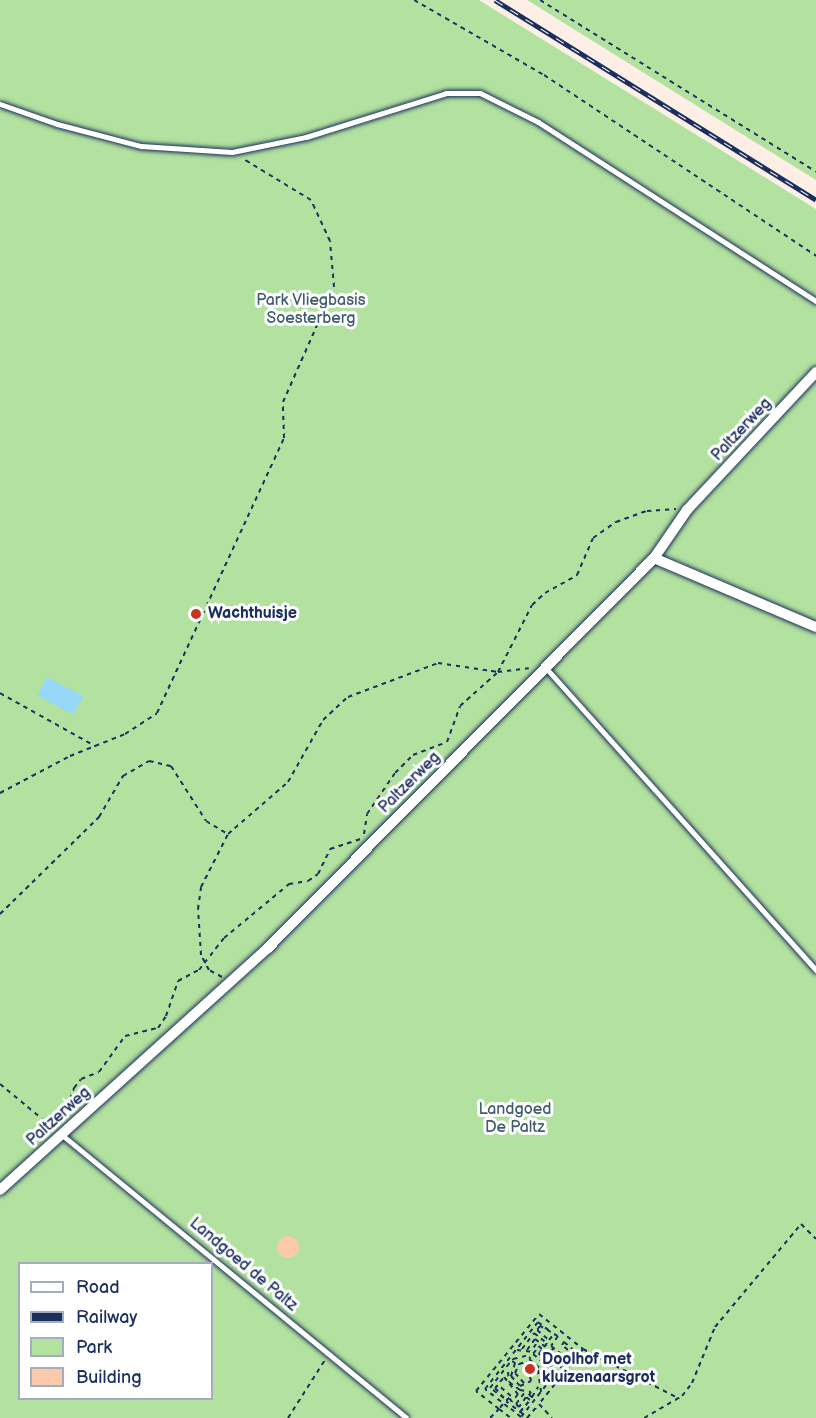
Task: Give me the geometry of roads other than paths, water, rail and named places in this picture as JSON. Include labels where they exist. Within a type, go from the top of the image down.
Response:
[{"type":"street","name":"Paltzerweg","points":[[0,1190],[233,983],[654,558],[687,510],[816,372]]},
{"type":"street","points":[[654,558],[816,627]]},
{"type":"lane","points":[[0,104],[141,146],[232,152],[306,137],[446,93],[480,93],[538,122],[816,301]]},
{"type":"lane","points":[[544,668],[816,970]]},
{"type":"lane","name":"Landgoed de Paltz","points":[[62,1135],[406,1418]]},
{"type":"water","points":[[47,677],[83,696],[73,715],[37,696]]},
{"type":"railway","points":[[495,0],[816,200]]},
{"type":"place","name":"Wachthuisje","points":[[196,614]]},
{"type":"place","name":"Doolhof met kluizenaarsgrot","points":[[530,1369]]},
{"type":"park label","name":"Park Vliegbasis Soesterberg","points":[[311,310]]},
{"type":"park label","name":"Landgoed De Paltz","points":[[515,1119]]}]
